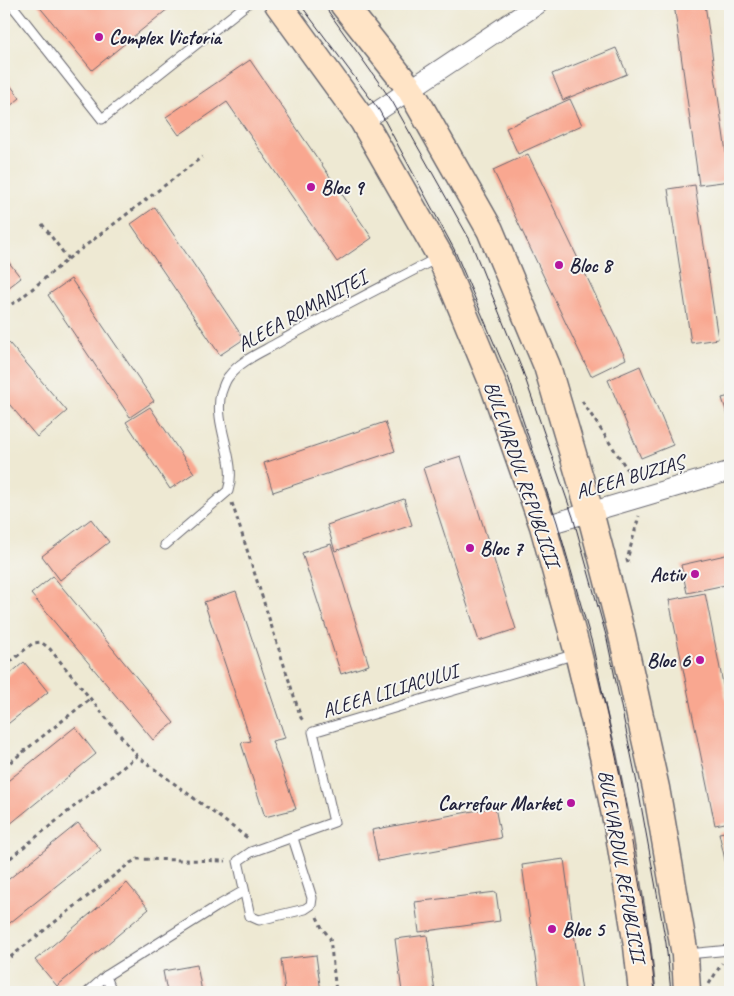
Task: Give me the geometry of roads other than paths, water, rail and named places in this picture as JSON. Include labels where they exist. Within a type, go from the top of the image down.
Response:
[{"type":"main road","name":"BULEVARDUL REPUBLICII","points":[[278,4],[363,120],[440,256],[493,384],[542,526],[578,653],[603,756],[617,826],[637,946],[642,992]]},
{"type":"main road","points":[[343,4],[410,89],[490,230],[547,366],[590,512],[622,635],[656,788],[685,955],[688,992]]},
{"type":"street","points":[[363,120],[538,4]]},
{"type":"street","name":"ALEEA BUZIAȘ","points":[[542,526],[730,471]]},
{"type":"lane","points":[[11,4],[102,119],[246,4]]},
{"type":"lane","name":"ALEEA ROMANIȚEI","points":[[165,545],[228,491],[231,482],[220,409],[221,394],[228,377],[244,362],[440,256]]},
{"type":"lane","name":"ALEEA LILIACULUI","points":[[244,891],[238,861],[251,852],[334,822],[313,732],[578,653]]},
{"type":"lane","points":[[88,992],[106,976],[244,891],[250,916],[259,920],[305,909],[311,905],[312,898],[293,838]]},
{"type":"lane","points":[[685,955],[730,950]]},
{"type":"lane","points":[[106,976],[112,992]]},
{"type":"tram line","points":[[300,4],[379,110],[454,249],[508,376],[557,522],[592,643],[622,785],[650,945],[655,992]]},
{"type":"tram line","points":[[323,4],[392,101],[470,240],[523,372],[573,517],[607,639],[637,783],[666,943],[671,992]]},
{"type":"place","name":"Complex Victoria","points":[[99,37]]},
{"type":"place","name":"Bloc 9","points":[[311,187]]},
{"type":"place","name":"Bloc 8","points":[[559,265]]},
{"type":"place","name":"Bloc 7","points":[[470,548]]},
{"type":"place","name":"Activ","points":[[695,574]]},
{"type":"place","name":"Bloc 6","points":[[700,660]]},
{"type":"place","name":"Carrefour Market","points":[[571,803]]},
{"type":"place","name":"Bloc 5","points":[[552,929]]}]
